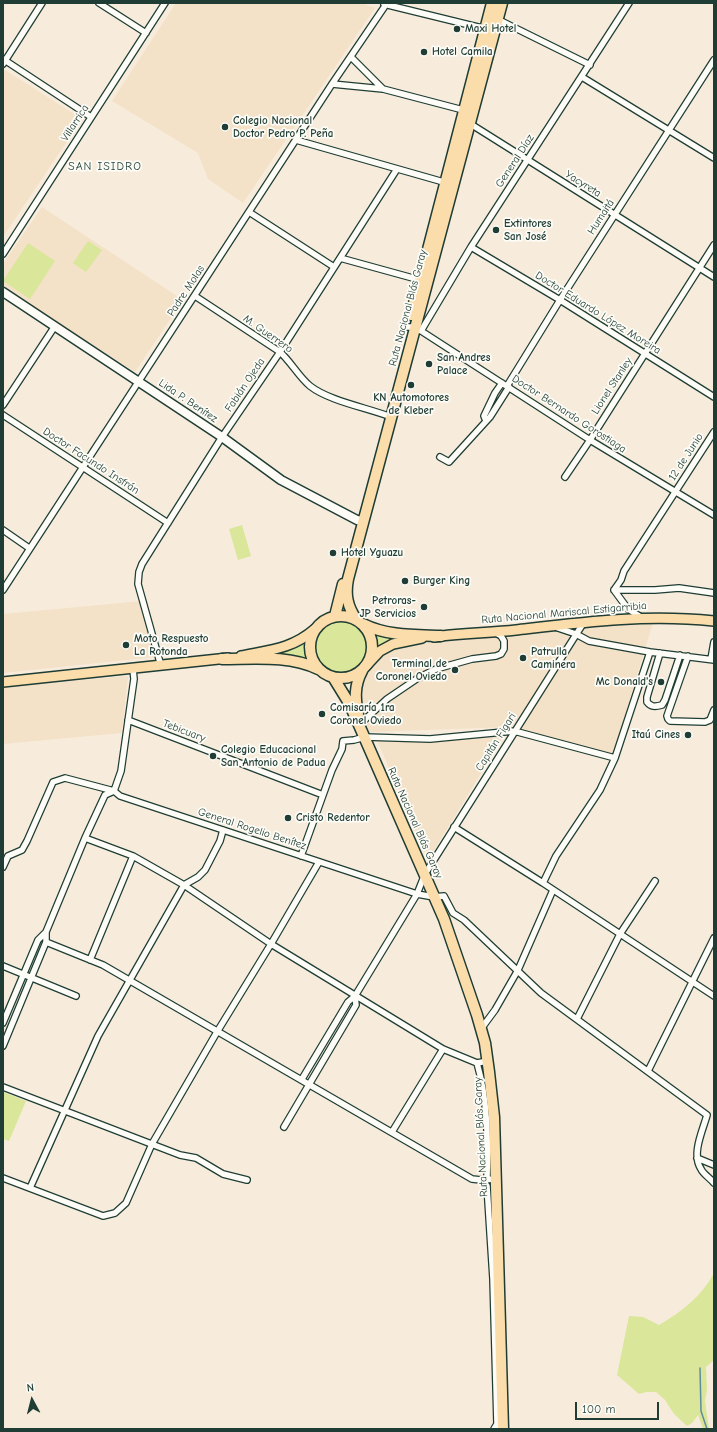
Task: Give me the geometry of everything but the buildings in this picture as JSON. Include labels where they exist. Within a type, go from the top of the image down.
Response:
[{"type":"highway","name":"Ruta Nacional Blás Garay","points":[[492,3],[493,18]]},
{"type":"highway","name":"Ruta Nacional Blás Garay","points":[[335,616],[388,416],[415,328],[493,18],[502,3]]},
{"type":"highway","name":"Ruta Nacional Blás Garay","points":[[415,328],[420,280],[450,184]]},
{"type":"highway","name":"Ruta Nacional Blás Garay","points":[[359,621],[349,606],[347,585],[360,521]]},
{"type":"highway","points":[[318,669],[313,662],[310,649],[311,636],[315,629],[328,618],[335,616],[349,617],[374,629],[389,633],[441,636]]},
{"type":"highway","points":[[222,659],[292,660],[306,663],[332,677],[351,677],[364,668],[371,658],[373,649],[372,639],[368,630],[359,621]]},
{"type":"highway","name":"Ruta Nacional Blás Garay","points":[[359,725],[355,689],[364,668]]},
{"type":"highway","name":"Ruta Nacional Blás Garay","points":[[332,677],[349,704],[359,725],[425,874],[444,919],[481,1029],[488,1061],[494,1117],[488,1180],[503,1429]]},
{"type":"main road","name":"Ruta Nacional Mariscal Estigarribia","points":[[364,668],[380,651],[393,644],[408,640],[584,622],[642,618],[679,618],[714,621]]},
{"type":"main road","points":[[3,682],[222,659],[284,647],[304,638],[315,629]]},
{"type":"street","points":[[42,3],[4,61],[91,117]]},
{"type":"street","points":[[99,3],[146,33]]},
{"type":"street","name":"Villarrica","points":[[3,254],[165,3]]},
{"type":"street","points":[[385,3],[490,30]]},
{"type":"street","name":"Padre Molas","points":[[3,590],[385,3]]},
{"type":"street","name":"General Díaz","points":[[415,328],[471,247],[629,3]]},
{"type":"street","points":[[493,18],[590,65]]},
{"type":"street","points":[[351,57],[383,89]]},
{"type":"street","name":"Humaitá","points":[[506,385],[714,60]]},
{"type":"street","points":[[582,77],[714,158]]},
{"type":"street","points":[[332,84],[383,89],[469,111]]},
{"type":"street","name":"Yacyreta","points":[[466,123],[714,277]]},
{"type":"street","points":[[296,140],[450,184]]},
{"type":"street","name":"Fabián Ojeda","points":[[161,666],[138,584],[139,572],[142,564],[222,436],[280,352],[397,169]]},
{"type":"street","points":[[249,212],[334,267]]},
{"type":"street","name":"Lionel Stanley","points":[[565,477],[714,245]]},
{"type":"street","name":"Doctor Eduardo López Moreira","points":[[471,247],[560,300],[714,397]]},
{"type":"street","points":[[340,258],[420,280]]},
{"type":"street","name":"Lida P. Benítez","points":[[3,292],[222,436],[281,480],[360,521]]},
{"type":"street","name":"M. Guerrero","points":[[195,296],[280,352],[288,359],[309,386],[317,391],[388,416]]},
{"type":"street","points":[[3,405],[55,326]]},
{"type":"street","name":"Doctor Bernardo Gorostiaga","points":[[415,328],[590,440],[714,515]]},
{"type":"street","points":[[486,421],[484,416],[495,393],[506,385]]},
{"type":"street","points":[[440,457],[449,462],[486,421],[506,385]]},
{"type":"street","name":"Doctor Facundo Insfrán","points":[[3,415],[168,523]]},
{"type":"street","name":"12 de Junio","points":[[614,590],[624,571],[714,432]]},
{"type":"street","points":[[3,530],[30,548]]},
{"type":"street","points":[[614,590],[655,590],[679,588],[714,593]]},
{"type":"street","points":[[614,590],[628,609],[642,618]]},
{"type":"street","name":"Capitán Figari","points":[[355,996],[417,894],[425,874],[584,622]]},
{"type":"street","points":[[549,626],[576,634],[589,641],[650,652],[713,659],[714,642]]},
{"type":"street","points":[[359,725],[387,699],[418,678],[436,669],[466,660],[501,654],[504,648],[504,641],[501,636],[494,632]]},
{"type":"street","points":[[543,883],[556,856],[600,790],[615,758],[650,652]]},
{"type":"street","points":[[660,653],[647,702],[650,706],[656,707],[662,705],[665,700],[680,655]]},
{"type":"street","points":[[688,656],[668,719],[670,721],[705,722],[710,720],[714,710]]},
{"type":"street","points":[[3,1023],[38,940],[46,932],[85,838],[105,795],[114,791],[121,771],[134,679],[133,669]]},
{"type":"street","name":"Tebicuary","points":[[128,720],[323,795]]},
{"type":"street","points":[[301,856],[332,770],[342,749],[343,741],[364,737],[430,739],[514,732],[615,758]]},
{"type":"street","name":"General Rogelio Benítez","points":[[6,855],[22,850],[53,782],[65,778],[114,791],[120,796],[417,894],[434,897],[444,896],[453,913],[464,920],[518,970]]},
{"type":"street","points":[[454,827],[543,883],[714,996]]},
{"type":"street","points":[[30,1188],[98,1036],[184,885],[198,877],[205,870],[220,841],[223,830]]},
{"type":"street","points":[[85,838],[133,856],[184,885],[271,944],[443,1050],[477,1064],[488,1061]]},
{"type":"street","points":[[3,867],[6,855]]},
{"type":"street","points":[[90,960],[133,856]]},
{"type":"street","points":[[3,1178],[103,1216],[115,1213],[126,1203],[152,1144],[319,862]]},
{"type":"street","points":[[577,1018],[620,934],[655,881]]},
{"type":"street","points":[[481,1029],[495,1010],[518,970],[553,890]]},
{"type":"street","points":[[3,1046],[46,942],[46,932]]},
{"type":"street","points":[[648,1071],[714,938]]},
{"type":"street","points":[[46,942],[103,965],[472,1178],[488,1180]]},
{"type":"street","points":[[3,966],[76,996]]},
{"type":"street","points":[[518,970],[541,993],[707,1115],[699,1142],[697,1158],[701,1170],[714,1183]]},
{"type":"street","points":[[302,1079],[348,1002],[355,996]]},
{"type":"street","points":[[284,1127],[356,1005],[355,996]]},
{"type":"street","points":[[392,1132],[443,1050]]},
{"type":"street","points":[[477,1064],[482,1080],[488,1123],[487,1186],[493,1272],[497,1424],[494,1429]]},
{"type":"street","points":[[3,1087],[180,1155],[196,1158],[223,1174],[247,1180]]},
{"type":"street","points":[[697,1158],[714,1165]]},
{"type":"shaded area","name":"Colegio Nacional Doctor Pedro P. Peña","points":[[176,3],[361,3],[375,8],[243,203],[208,179],[198,153],[112,101]]},
{"type":"shaded area","points":[[5,70],[82,119],[3,237],[3,74]]},
{"type":"shaded area","points":[[42,207],[183,300],[135,372],[3,288],[3,264]]},
{"type":"shaded area","points":[[142,601],[155,657],[3,673],[3,614]]},
{"type":"shaded area","points":[[653,623],[613,754],[509,727],[369,732],[363,713],[361,691],[369,670],[384,654],[399,646],[576,625]]},
{"type":"shaded area","points":[[128,676],[122,733],[3,744],[3,687]]},
{"type":"shaded area","points":[[505,734],[428,860],[377,740]]},
{"type":"green space","points":[[88,241],[102,250],[86,272],[73,263]]},
{"type":"green space","points":[[28,243],[55,261],[30,299],[3,281]]},
{"type":"green space","points":[[242,525],[251,556],[238,560],[229,529]]},
{"type":"green space","points":[[337,620],[347,620],[357,624],[365,632],[369,642],[369,652],[365,662],[357,670],[347,674],[337,674],[327,670],[319,662],[315,652],[315,642],[319,632],[327,624]]},
{"type":"green space","points":[[373,632],[384,637],[406,638],[376,651],[376,641]]},
{"type":"green space","points":[[308,639],[306,647],[309,659],[298,657],[258,656]]},
{"type":"green space","points":[[3,1092],[26,1101],[9,1141],[3,1139]]},
{"type":"green space","points":[[714,1273],[714,1360],[706,1367],[707,1390],[705,1401],[709,1429],[703,1429],[698,1415],[692,1423],[687,1426],[674,1414],[665,1400],[656,1392],[639,1394],[617,1375],[629,1316],[643,1317],[659,1325],[690,1303],[703,1289]]},
{"type":"waterway","points":[[700,1368],[701,1411],[707,1429]]},
{"type":"place","name":"Maxi Hotel","points":[[457,29]]},
{"type":"place","name":"Hotel Camila","points":[[424,52]]},
{"type":"place","name":"Colegio Nacional Doctor Pedro P. Peña","points":[[225,127]]},
{"type":"place","name":"Extintores San José","points":[[496,230]]},
{"type":"place","name":"San Andres Palace","points":[[429,364]]},
{"type":"place","name":"KN Automotores de Kleber","points":[[411,385]]},
{"type":"place","name":"Hotel Yguazu","points":[[333,553]]},
{"type":"place","name":"Burger King","points":[[405,581]]},
{"type":"place","name":"Petroras- JP Servicios","points":[[424,607]]},
{"type":"place","name":"Moto Respuesto La Rotonda","points":[[126,645]]},
{"type":"place","name":"Patrulla Caminera","points":[[523,658]]},
{"type":"place","name":"Terminal de Coronel Oviedo","points":[[455,670]]},
{"type":"place","name":"Mc Donald's","points":[[661,682]]},
{"type":"place","name":"Comisaría 1ra Coronel Oviedo","points":[[322,714]]},
{"type":"place","name":"Itaú Cines","points":[[688,735]]},
{"type":"place","name":"Colegio Educacional San Antonio de Padua","points":[[213,756]]},
{"type":"place","name":"Cristo Redentor","points":[[288,818]]},
{"type":"district","name":"SAN ISIDRO","points":[[105,167]]}]
